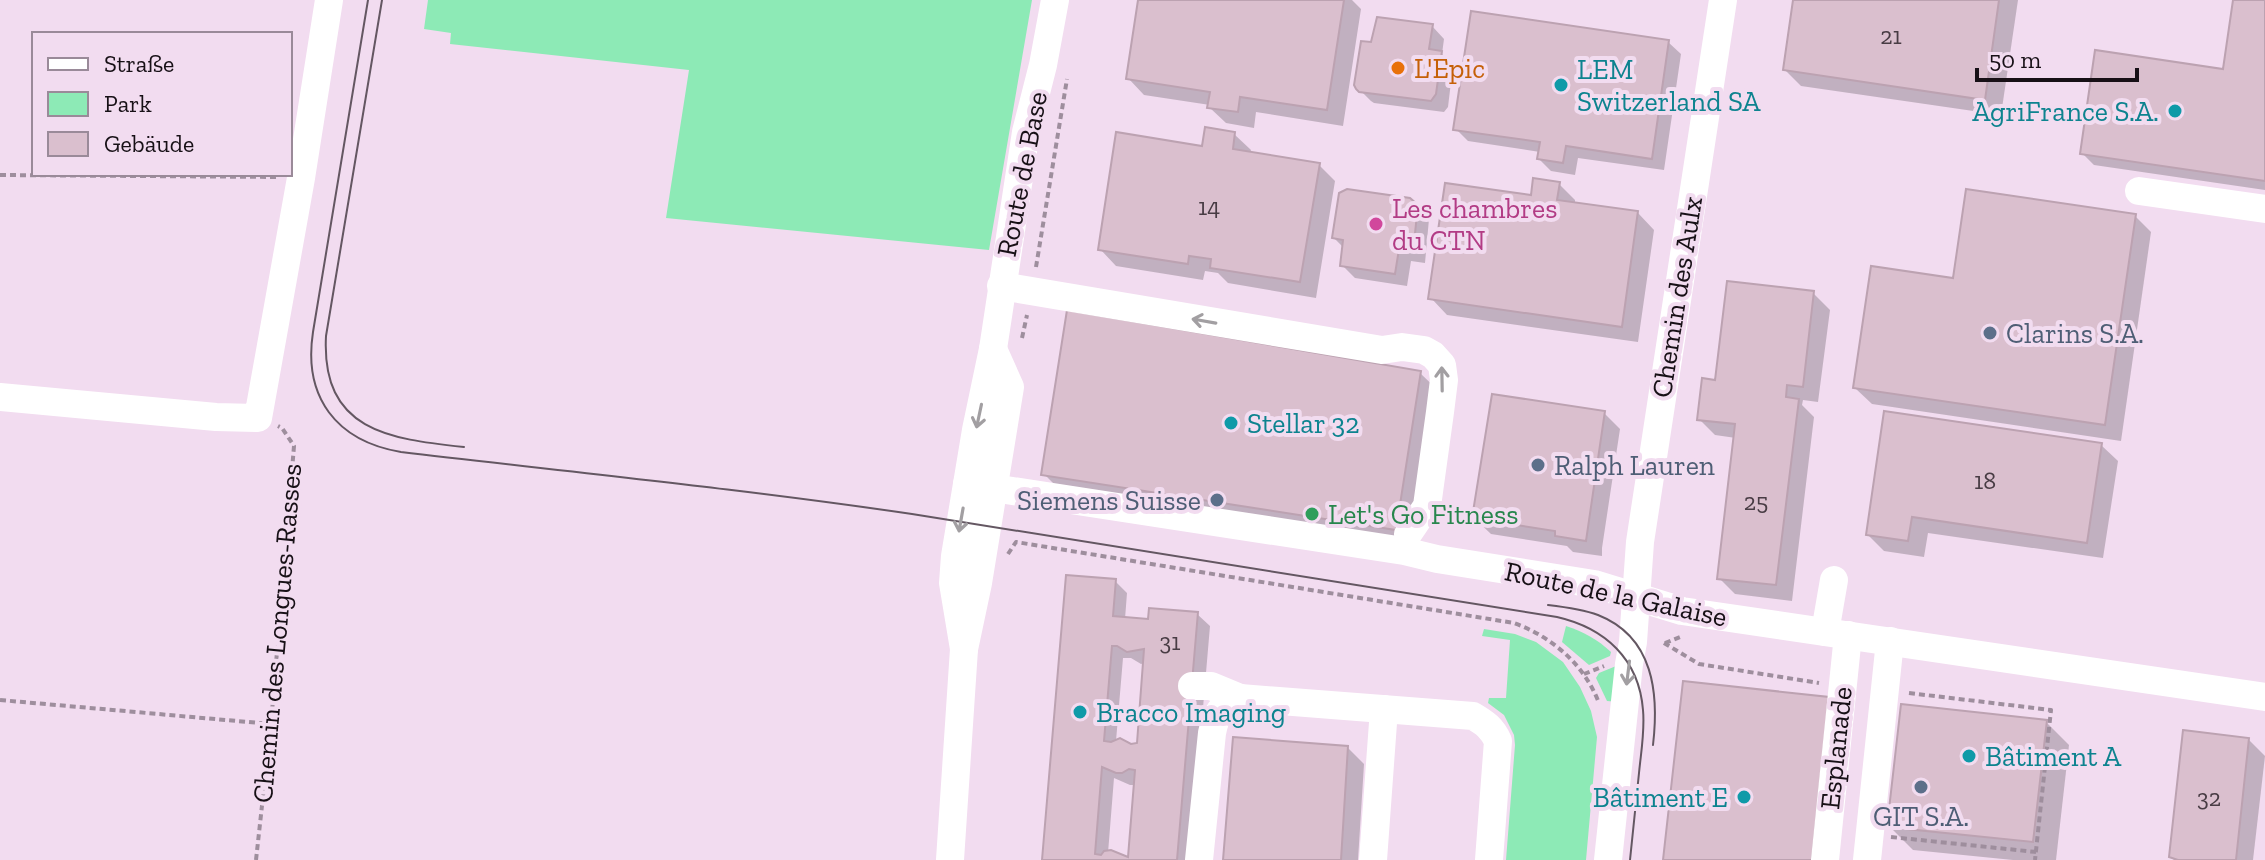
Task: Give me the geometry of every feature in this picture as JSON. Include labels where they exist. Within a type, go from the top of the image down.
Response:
[{"type":"street","points":[[0,397],[216,417],[258,418],[329,0]]},
{"type":"street","name":"Route de Base","points":[[1006,348],[1001,286],[1026,132],[1055,0]]},
{"type":"street","name":"Chemin des Aulx","points":[[1608,860],[1633,642],[1639,556],[1723,0]]},
{"type":"street","points":[[2139,191],[2265,209]]},
{"type":"street","points":[[1001,286],[1382,350],[1402,347],[1424,350],[1433,355],[1442,365],[1444,380],[1427,506],[1406,543]]},
{"type":"street","points":[[950,860],[964,649],[981,487],[1010,387],[1006,348]]},
{"type":"street","points":[[1406,543],[1421,430]]},
{"type":"street","name":"Route de la Galaise","points":[[981,487],[1406,543],[1437,559],[1594,584],[1682,611],[2265,697]]},
{"type":"street","name":"Esplanade","points":[[1825,860],[1842,687],[1834,580]]},
{"type":"street","name":"Esplanade","points":[[1869,848],[1890,641]]},
{"type":"street","points":[[1192,686],[1211,686],[1240,698],[1473,716],[1485,723],[1498,741],[1489,860]]},
{"type":"street","points":[[1199,860],[1215,717],[1227,703],[1240,698]]},
{"type":"street","points":[[1373,860],[1384,709]]},
{"type":"path","points":[[1006,348],[1032,292],[1067,77]]},
{"type":"path","points":[[0,175],[32,175]]},
{"type":"path","points":[[100,176],[301,178]]},
{"type":"path","name":"Chemin des Longues-Rasses","points":[[256,860],[271,724],[294,446],[282,428],[258,418]]},
{"type":"path","points":[[1003,561],[1016,542],[1514,623],[1540,634],[1572,660],[1584,674],[1602,711]]},
{"type":"path","points":[[1680,637],[1664,643],[1699,664],[1842,687]]},
{"type":"path","points":[[1885,691],[2051,710],[2035,860]]},
{"type":"path","points":[[0,700],[271,724]]},
{"type":"path","points":[[1869,848],[2036,852]]},
{"type":"green space","points":[[428,0],[1032,0],[989,250],[666,218],[689,70],[450,44],[451,33],[424,29]]},
{"type":"green space","points":[[1566,626],[1595,640],[1611,652],[1610,656],[1589,665],[1562,642]]},
{"type":"green space","points":[[1484,629],[1515,634],[1536,642],[1563,662],[1591,711],[1597,737],[1586,860],[1506,860],[1514,735],[1504,715],[1488,703],[1489,698],[1506,698],[1510,640],[1482,636]]},
{"type":"green space","points":[[1621,664],[1619,702],[1607,701],[1596,678],[1599,673]]},
{"type":"building","points":[[1138,0],[1344,0],[1327,110],[1240,97],[1238,112],[1207,108],[1210,92],[1126,79]]},
{"type":"building","points":[[1793,0],[1999,0],[1985,100],[1783,70]]},
{"type":"building","name":"AgriFrance S.A.","points":[[2233,0],[2265,0],[2265,181],[2080,154],[2095,50],[2223,69]]},
{"type":"building","name":"LEM Switzerland SA","points":[[1471,11],[1669,40],[1652,159],[1566,146],[1563,163],[1537,159],[1540,142],[1453,130]]},
{"type":"building","name":"L'Epic","points":[[1377,17],[1433,24],[1429,49],[1442,51],[1436,94],[1431,101],[1359,92],[1356,89],[1354,85],[1361,41],[1371,42]]},
{"type":"building","points":[[1205,127],[1235,132],[1233,149],[1320,163],[1300,282],[1210,268],[1211,259],[1189,256],[1188,264],[1098,250],[1116,132],[1202,146]]},
{"type":"building","points":[[1533,178],[1560,182],[1557,200],[1638,211],[1622,327],[1428,299],[1445,183],[1531,195]]},
{"type":"building","name":"Les chambres du CTN","points":[[1347,189],[1410,198],[1418,205],[1413,252],[1399,249],[1395,274],[1340,266],[1343,240],[1332,238],[1339,193]]},
{"type":"building","name":"Clarins S.A.","points":[[1966,189],[2136,214],[2105,425],[1853,388],[1871,266],[1953,278]]},
{"type":"building","points":[[1727,281],[1814,291],[1803,387],[1787,385],[1786,397],[1799,399],[1776,585],[1717,579],[1735,424],[1697,420],[1702,378],[1715,380]]},
{"type":"building","name":"Stellar 32","points":[[1067,310],[1421,371],[1396,530],[1041,475]]},
{"type":"building","name":"Ralph Lauren","points":[[1492,394],[1605,411],[1586,541],[1555,536],[1555,531],[1472,518]]},
{"type":"building","name":"Clarins S.A.","points":[[1884,411],[2102,443],[2087,543],[1912,517],[1908,541],[1866,535]]},
{"type":"building","name":"Bracco Imaging","points":[[1066,575],[1116,579],[1113,616],[1148,619],[1149,608],[1198,612],[1177,860],[1042,860]],"holes":[[[1112,646],[1127,652],[1144,649],[1137,743],[1131,744],[1120,738],[1104,741]],[[1102,767],[1116,773],[1135,770],[1128,857],[1111,850],[1101,855],[1095,854]]]},
{"type":"building","name":"Bâtiment E","points":[[1683,681],[1829,697],[1812,860],[1663,860]]},
{"type":"building","name":"Bâtiment A","points":[[1901,704],[2047,720],[2033,842],[1887,827]]},
{"type":"building","points":[[2183,730],[2249,738],[2236,860],[2178,860],[2169,857]]},
{"type":"building","points":[[1233,737],[1348,746],[1341,860],[1223,860]]},
{"type":"tram line","points":[[368,0],[311,355],[319,396],[329,412],[358,438],[401,452],[912,514],[1574,622],[1590,629],[1616,648],[1627,661],[1640,692],[1643,734],[1630,860]]},
{"type":"tram line","points":[[382,0],[326,336],[327,368],[335,392],[348,411],[365,424],[410,440],[464,447]]},
{"type":"tram line","points":[[1548,605],[1598,615],[1631,637],[1642,652],[1653,687],[1653,745]]},
{"type":"place","name":"L'Epic","points":[[1398,68]]},
{"type":"place","name":"LEM Switzerland SA","points":[[1561,85]]},
{"type":"place","name":"AgriFrance S.A.","points":[[2175,111]]},
{"type":"place","name":"Les chambres du CTN","points":[[1376,224]]},
{"type":"place","name":"Clarins S.A.","points":[[1990,333]]},
{"type":"place","name":"Stellar 32","points":[[1231,423]]},
{"type":"place","name":"Ralph Lauren","points":[[1538,465]]},
{"type":"place","name":"Siemens Suisse","points":[[1217,500]]},
{"type":"place","name":"Let's Go Fitness","points":[[1312,514]]},
{"type":"place","name":"Bracco Imaging","points":[[1080,712]]},
{"type":"place","name":"Bâtiment A","points":[[1969,756]]},
{"type":"place","name":"GIT S.A.","points":[[1921,787]]},
{"type":"place","name":"Bâtiment E","points":[[1744,797]]}]
